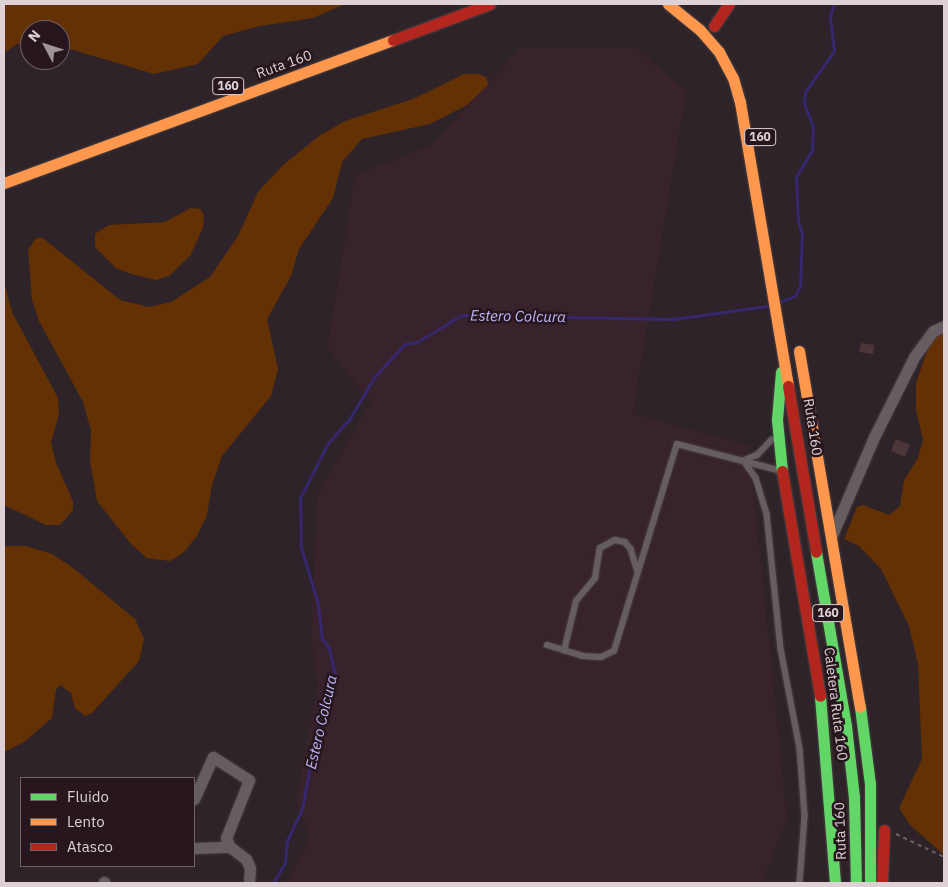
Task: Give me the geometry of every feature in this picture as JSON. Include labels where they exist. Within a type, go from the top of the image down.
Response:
[{"type":"main road","name":"Ruta 160","points":[[4,183],[490,4]]},
{"type":"main road","name":"Ruta 160","points":[[668,4],[710,40],[736,84],[784,345],[846,726],[854,797],[856,883]]},
{"type":"main road","points":[[723,36],[710,22],[729,4]]},
{"type":"main road","name":"Ruta 160","points":[[796,336],[864,729],[870,793],[870,883]]},
{"type":"main road","name":"Caletera Ruta 160","points":[[784,345],[777,420],[782,471],[825,723],[835,883]]},
{"type":"main road","points":[[864,729],[876,767],[883,812],[882,883]]},
{"type":"street","points":[[832,537],[874,438],[914,356],[932,331],[944,326]]},
{"type":"street","points":[[195,797],[212,757],[250,780],[226,838],[230,847],[246,859],[250,868],[249,883]]},
{"type":"street","points":[[195,848],[230,847]]},
{"type":"lane","points":[[744,461],[758,455],[769,445],[776,432],[777,420]]},
{"type":"lane","points":[[547,645],[564,651],[601,657],[614,651],[677,444],[782,471]]},
{"type":"lane","points":[[744,461],[756,478],[767,514],[781,649],[800,749],[805,816],[800,883]]},
{"type":"lane","points":[[564,651],[576,601],[594,578],[600,548],[615,540],[625,542],[631,549],[639,573]]},
{"type":"path","points":[[884,830],[944,857]]},
{"type":"shaded area","points":[[4,4],[345,4],[313,18],[260,26],[223,36],[198,64],[154,74],[70,49],[70,20],[20,20],[20,44],[4,53]]},
{"type":"shaded area","points":[[521,47],[637,48],[686,92],[633,414],[749,445],[787,817],[763,883],[286,883],[310,839],[296,799],[318,686],[311,638],[317,495],[371,402],[327,348],[355,175],[432,145]]},
{"type":"shaded area","points":[[464,74],[479,74],[487,78],[488,85],[467,105],[430,124],[362,139],[342,162],[333,198],[299,249],[291,276],[267,319],[278,369],[271,396],[222,456],[212,485],[207,515],[197,536],[183,553],[170,561],[147,558],[131,544],[97,501],[90,461],[91,430],[83,402],[39,321],[32,300],[28,250],[36,238],[43,238],[120,300],[149,307],[171,302],[210,277],[238,236],[258,192],[282,166],[319,136],[345,121],[413,99]]},
{"type":"shaded area","points":[[191,208],[200,209],[204,215],[203,228],[190,256],[169,276],[156,280],[131,274],[116,268],[95,247],[95,234],[109,225],[165,222]]},
{"type":"shaded area","points":[[4,282],[12,312],[58,398],[59,414],[51,442],[56,463],[73,501],[73,510],[60,525],[46,525],[4,505]]},
{"type":"shaded area","points":[[944,331],[944,855],[910,825],[899,808],[922,759],[918,664],[909,626],[881,569],[859,546],[844,539],[857,507],[863,505],[889,515],[900,506],[904,480],[918,458],[923,440],[916,410],[916,383],[929,345],[936,334]]},
{"type":"shaded area","points":[[4,546],[26,546],[52,554],[72,567],[135,619],[144,639],[139,661],[92,713],[85,716],[75,708],[71,693],[60,685],[56,690],[52,718],[24,742],[4,752]]},
{"type":"building","points":[[861,343],[874,345],[873,354],[859,352]]},
{"type":"building","points":[[896,439],[910,445],[905,457],[891,451]]},
{"type":"waterway","name":"Estero Colcura","points":[[782,301],[795,296],[800,286],[802,235],[798,221],[796,177],[812,150],[813,127],[804,103],[805,92],[834,51],[830,16],[834,4]]},
{"type":"waterway","name":"Estero Colcura","points":[[273,883],[285,863],[287,841],[302,809],[314,745],[335,675],[329,648],[322,639],[317,601],[301,548],[300,498],[328,443],[349,420],[375,376],[405,344],[417,342],[462,315],[673,319],[767,306]]},
{"type":"traffic: fast","points":[[781,372],[777,420],[782,471]]},
{"type":"traffic: fast","points":[[816,552],[846,726],[854,797],[856,883]]},
{"type":"traffic: fast","points":[[820,696],[835,883]]},
{"type":"traffic: fast","points":[[860,707],[870,784],[870,883]]},
{"type":"traffic: slow","points":[[668,4],[700,30],[719,52],[733,78],[740,102],[788,386]]},
{"type":"traffic: slow","points":[[4,183],[393,40]]},
{"type":"traffic: slow","points":[[799,351],[860,707]]},
{"type":"traffic: jam","points":[[393,40],[490,4]]},
{"type":"traffic: jam","points":[[714,26],[729,4]]},
{"type":"traffic: jam","points":[[788,386],[816,552]]},
{"type":"traffic: jam","points":[[782,471],[820,696]]},
{"type":"traffic: jam","points":[[882,883],[884,830]]}]
